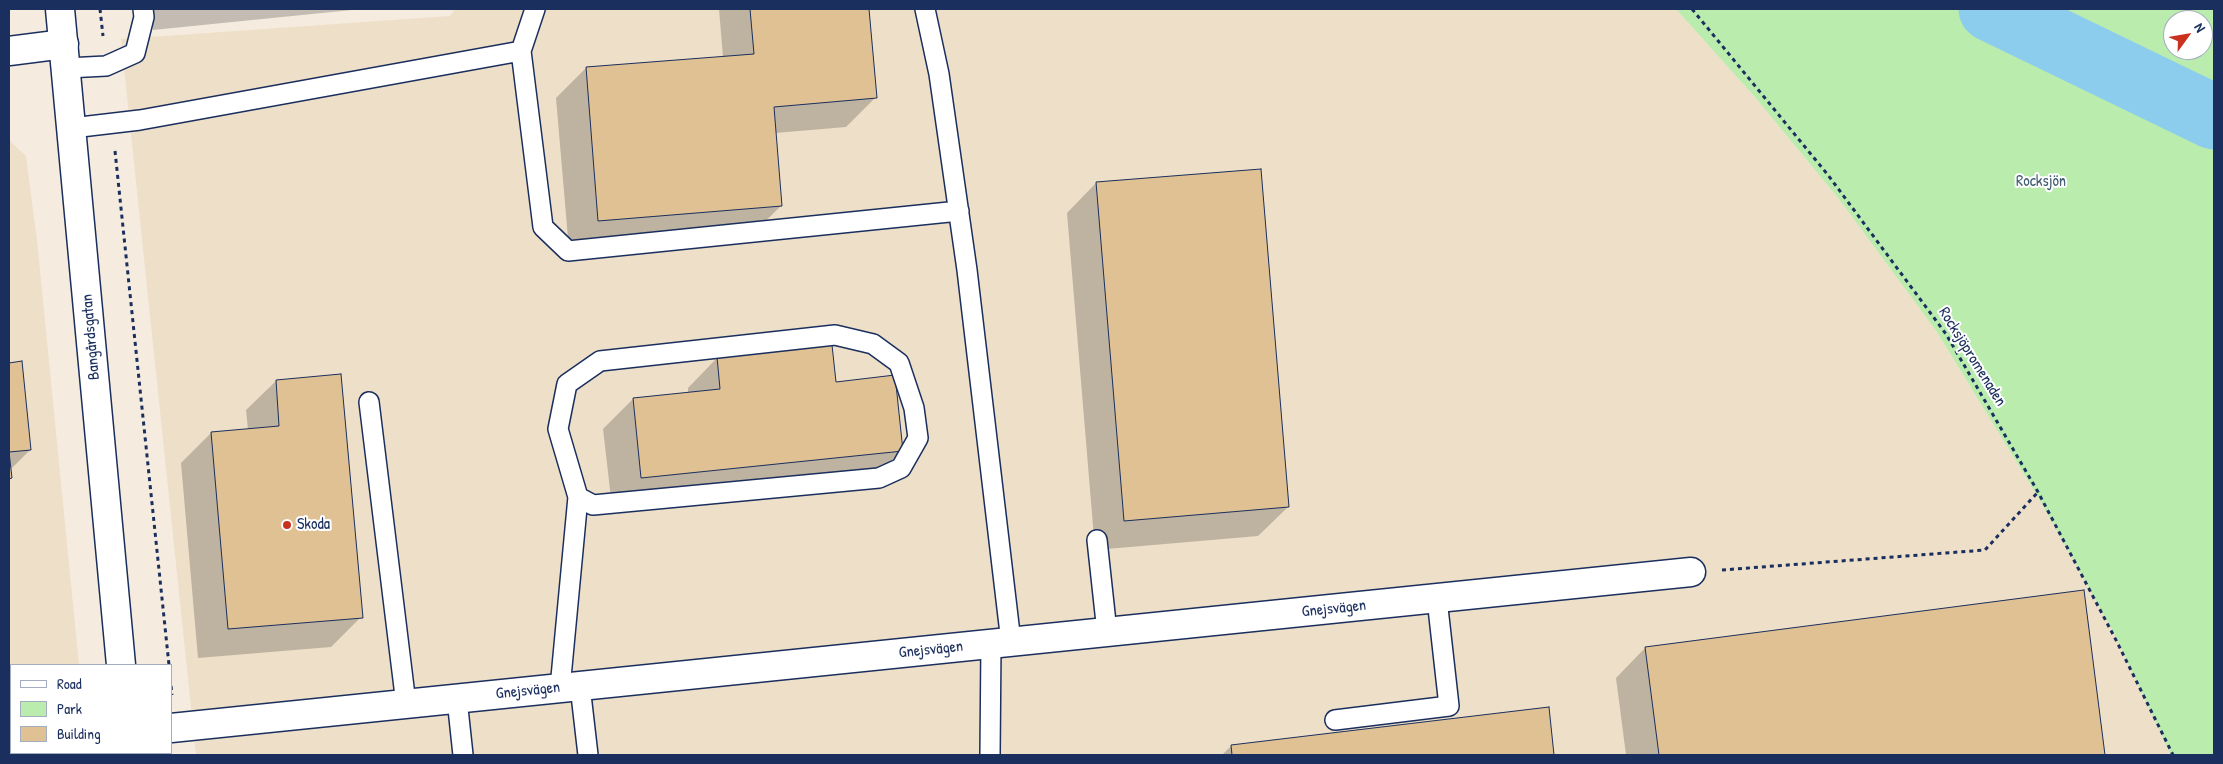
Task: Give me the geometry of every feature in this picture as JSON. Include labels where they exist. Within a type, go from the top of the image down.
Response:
[{"type":"street","name":"Bangårdsgatan","points":[[60,9],[66,56],[121,664]]},
{"type":"street","points":[[9,51],[66,56]]},
{"type":"street","name":"Gnejsvägen","points":[[172,728],[1691,572]]},
{"type":"lane","points":[[66,56],[106,66],[135,53],[144,17],[143,9]]},
{"type":"lane","points":[[535,9],[521,51],[542,227],[568,251],[958,211]]},
{"type":"lane","points":[[925,9],[939,74],[958,211],[1001,643],[990,755]]},
{"type":"lane","points":[[72,128],[112,125],[521,51]]},
{"type":"lane","points":[[578,497],[593,505],[879,478],[901,468],[918,438],[914,408],[899,363],[873,344],[834,335],[600,361],[567,384],[558,429],[578,497],[570,687],[588,755]]},
{"type":"lane","points":[[369,402],[406,704]]},
{"type":"lane","points":[[1097,540],[1107,632]]},
{"type":"lane","points":[[1335,720],[1449,706],[1437,598]]},
{"type":"lane","points":[[457,699],[463,755]]},
{"type":"path","points":[[100,9],[106,66]]},
{"type":"path","name":"Rocksjöpromenaden","points":[[1692,9],[1828,175],[1946,334],[2038,492],[2121,650],[2173,755]]},
{"type":"path","points":[[112,125],[169,664]]},
{"type":"path","points":[[1691,572],[1985,550],[2038,492]]},
{"type":"shaded area","points":[[455,9],[1676,9],[1754,96],[1839,199],[1937,332],[2041,502],[2114,633],[2171,755],[196,755],[121,39],[450,16]]},
{"type":"shaded area","points":[[9,140],[26,156],[37,240],[79,664],[10,664],[10,754],[88,755],[9,755]]},
{"type":"green space","name":"Rocksjön","points":[[1676,9],[2214,9],[2214,755],[2171,755],[2114,633],[2041,502],[1937,332],[1839,199],[1754,96]]},
{"type":"building","points":[[750,9],[869,9],[877,98],[774,107],[782,206],[598,221],[586,67],[754,54]]},
{"type":"building","points":[[1261,169],[1289,507],[1124,521],[1096,182]]},
{"type":"building","points":[[832,345],[836,382],[895,375],[903,451],[641,478],[633,398],[720,389],[717,357]]},
{"type":"building","points":[[22,361],[31,450],[9,452],[9,363]]},
{"type":"building","name":"Skoda","points":[[341,374],[363,618],[228,629],[211,432],[279,426],[276,380]]},
{"type":"building","points":[[9,452],[12,478],[9,479]]},
{"type":"building","points":[[2084,590],[2105,755],[1659,755],[1645,647]]},
{"type":"building","points":[[1549,707],[1554,755],[1232,755],[1231,745]]},
{"type":"waterway","points":[[1991,9],[2214,117]]},
{"type":"place","name":"Skoda","points":[[287,525]]}]
